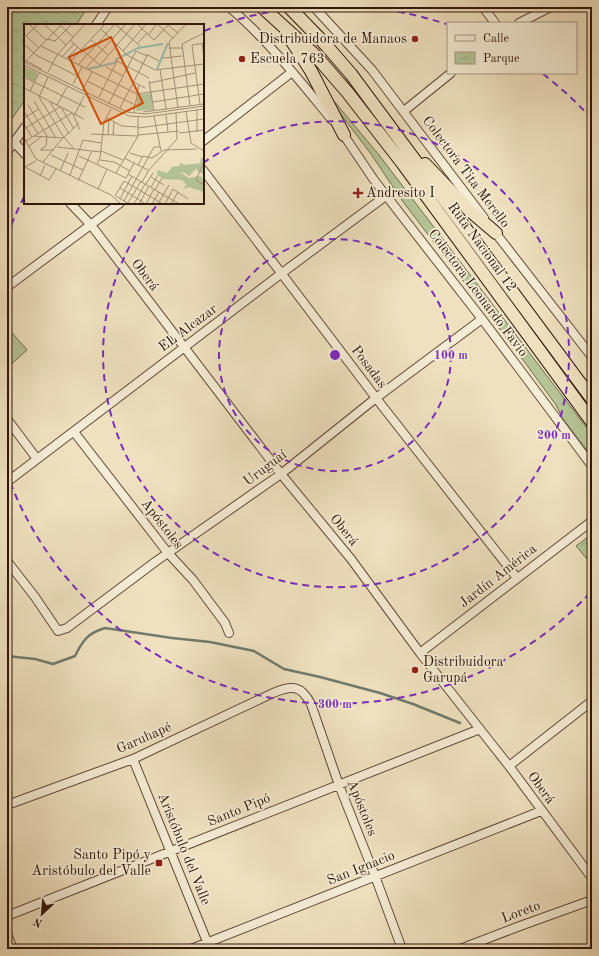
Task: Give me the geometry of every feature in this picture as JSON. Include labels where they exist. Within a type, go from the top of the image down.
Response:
[{"type":"highway","name":"Ruta Nacional 12","points":[[262,7],[316,56],[348,93],[592,422]]},
{"type":"highway","name":"Ruta Nacional 12","points":[[289,7],[325,44],[351,74],[592,399]]},
{"type":"highway","points":[[276,19],[311,71],[344,135]]},
{"type":"highway","points":[[386,122],[468,210],[496,233]]},
{"type":"street","points":[[97,24],[108,7]]},
{"type":"street","points":[[204,140],[292,72],[247,23],[229,7]]},
{"type":"street","points":[[483,7],[494,22]]},
{"type":"street","points":[[521,22],[551,7]]},
{"type":"street","name":"Colectora Tita Merello","points":[[320,9],[372,70],[592,357]]},
{"type":"street","name":"Colectora Leonardo Favio","points":[[292,72],[344,135],[374,180],[482,319],[592,466]]},
{"type":"street","points":[[404,111],[450,74]]},
{"type":"street","points":[[7,152],[11,141],[24,127]]},
{"type":"street","points":[[11,141],[24,153]]},
{"type":"street","name":"Posadas","points":[[204,171],[376,398],[517,578]]},
{"type":"street","name":"EL Alcazar","points":[[7,482],[282,273],[387,196]]},
{"type":"street","name":"Oberá","points":[[71,204],[90,225],[280,474],[351,559],[420,653],[509,766],[592,878]]},
{"type":"street","points":[[7,287],[119,204]]},
{"type":"street","name":"Uruguaí","points":[[7,561],[35,597],[58,631],[67,628],[168,553],[280,474],[376,398],[482,319]]},
{"type":"street","points":[[7,419],[37,459]]},
{"type":"street","name":"Apóstoles","points":[[74,432],[168,553],[193,580],[225,623],[229,633]]},
{"type":"street","name":"Jardín América","points":[[420,653],[592,521]]},
{"type":"street","name":"Apóstoles","points":[[288,687],[299,689],[306,694],[311,704],[338,785],[375,876],[402,949]]},
{"type":"street","name":"Garuhapé","points":[[7,805],[133,758],[288,687]]},
{"type":"street","points":[[509,766],[592,701]]},
{"type":"street","name":"Santo Pipó","points":[[7,916],[480,729]]},
{"type":"street","name":"Aristóbulo del Valle","points":[[133,758],[209,946]]},
{"type":"street","name":"San Ignacio","points":[[191,949],[209,946],[375,876],[541,810]]},
{"type":"street","name":"Loreto","points":[[460,949],[592,900]]},
{"type":"street","points":[[7,934],[13,949]]},
{"type":"green space","points":[[7,7],[88,7],[77,24],[24,24],[24,101],[11,120],[7,119]]},
{"type":"green space","points":[[324,89],[379,155],[592,435],[592,457],[563,419],[556,405],[515,349],[401,199],[371,154],[333,104]]},
{"type":"green space","points":[[7,327],[27,350],[7,368]]},
{"type":"green space","points":[[592,534],[592,565],[576,546]]},
{"type":"waterway","points":[[7,656],[35,659],[53,664],[75,656],[90,635],[105,628],[210,642],[254,651],[284,669],[380,693],[413,704],[460,723]]},
{"type":"place","name":"Distribuidora de Manaos","points":[[415,39]]},
{"type":"place","name":"Escuela 763","points":[[242,59]]},
{"type":"place","name":"Andresito I","points":[[358,193]]},
{"type":"place","name":"Distribuidora Garupá","points":[[415,670]]},
{"type":"place","name":"Santo Pipó y Aristóbulo del Valle","points":[[159,863]]}]
